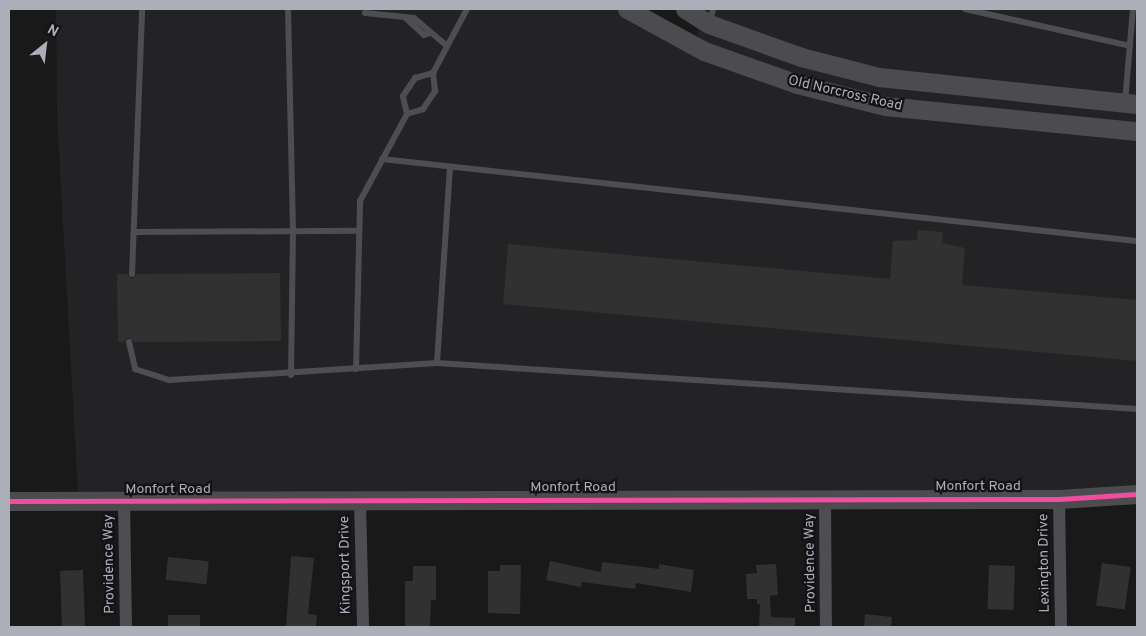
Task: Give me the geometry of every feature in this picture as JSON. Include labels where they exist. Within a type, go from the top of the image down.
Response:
[{"type":"street","name":"Old Norcross Road","points":[[627,9],[704,52],[797,84],[885,106],[1137,131]]},
{"type":"street","name":"Old Norcross Road","points":[[685,9],[711,16],[801,57],[879,77],[1131,104]]},
{"type":"street","name":"Monfort Road","points":[[9,501],[1059,499],[1137,494]]},
{"type":"street","name":"Providence Way","points":[[825,498],[826,627]]},
{"type":"street","name":"Lexington Drive","points":[[1059,499],[1061,627]]},
{"type":"street","name":"Providence Way","points":[[124,501],[126,627]]},
{"type":"street","name":"Kingsport Drive","points":[[360,501],[363,627]]},
{"type":"lane","points":[[132,274],[136,232],[142,9]]},
{"type":"lane","points":[[288,9],[293,232],[291,375]]},
{"type":"lane","points":[[407,114],[423,109],[435,92],[433,73],[467,9]]},
{"type":"lane","points":[[965,9],[1130,46]]},
{"type":"lane","points":[[1131,104],[1130,46],[1133,9]]},
{"type":"lane","points":[[365,13],[414,18],[427,26],[430,33],[448,46]]},
{"type":"lane","points":[[356,368],[360,201],[407,114],[403,96],[415,78],[433,73]]},
{"type":"lane","points":[[382,159],[1137,241]]},
{"type":"lane","points":[[437,363],[450,167]]},
{"type":"lane","points":[[136,232],[358,231]]},
{"type":"lane","points":[[129,342],[135,369],[169,380],[291,375],[356,368],[437,363],[1137,409]]},
{"type":"shaded area","points":[[56,9],[644,9],[696,42],[703,9],[1137,9],[1137,493],[79,510],[57,117]]},
{"type":"building","points":[[918,230],[943,232],[942,243],[965,248],[962,285],[1137,300],[1137,361],[503,304],[508,244],[890,279],[893,241],[917,240]]},
{"type":"building","points":[[280,273],[281,341],[134,342],[128,337],[124,342],[118,342],[117,274],[127,274],[132,279],[137,274]]},
{"type":"building","points":[[291,556],[314,558],[308,614],[317,615],[316,627],[286,627]]},
{"type":"building","points":[[168,557],[209,561],[206,584],[166,580]]},
{"type":"building","points":[[550,561],[601,572],[602,562],[659,569],[659,564],[694,570],[691,592],[636,583],[635,589],[582,582],[581,587],[546,580]]},
{"type":"building","points":[[1102,563],[1131,567],[1125,610],[1096,606]]},
{"type":"building","points":[[776,564],[778,595],[770,596],[771,617],[795,618],[795,627],[759,627],[760,604],[757,604],[757,599],[747,599],[746,574],[757,573],[756,565]]},
{"type":"building","points":[[500,565],[521,565],[520,614],[488,613],[488,571],[500,571]]},
{"type":"building","points":[[989,565],[1015,566],[1013,610],[987,609]]},
{"type":"building","points":[[413,566],[436,566],[436,600],[431,600],[430,627],[405,627],[405,581],[413,581]]},
{"type":"building","points":[[83,570],[85,627],[62,627],[60,571]]},
{"type":"building","points":[[865,614],[892,617],[891,627],[864,627]]},
{"type":"building","points":[[168,615],[200,615],[200,627],[168,627]]},
{"type":"cycle path","points":[[9,501],[1059,499],[1137,494]]}]
